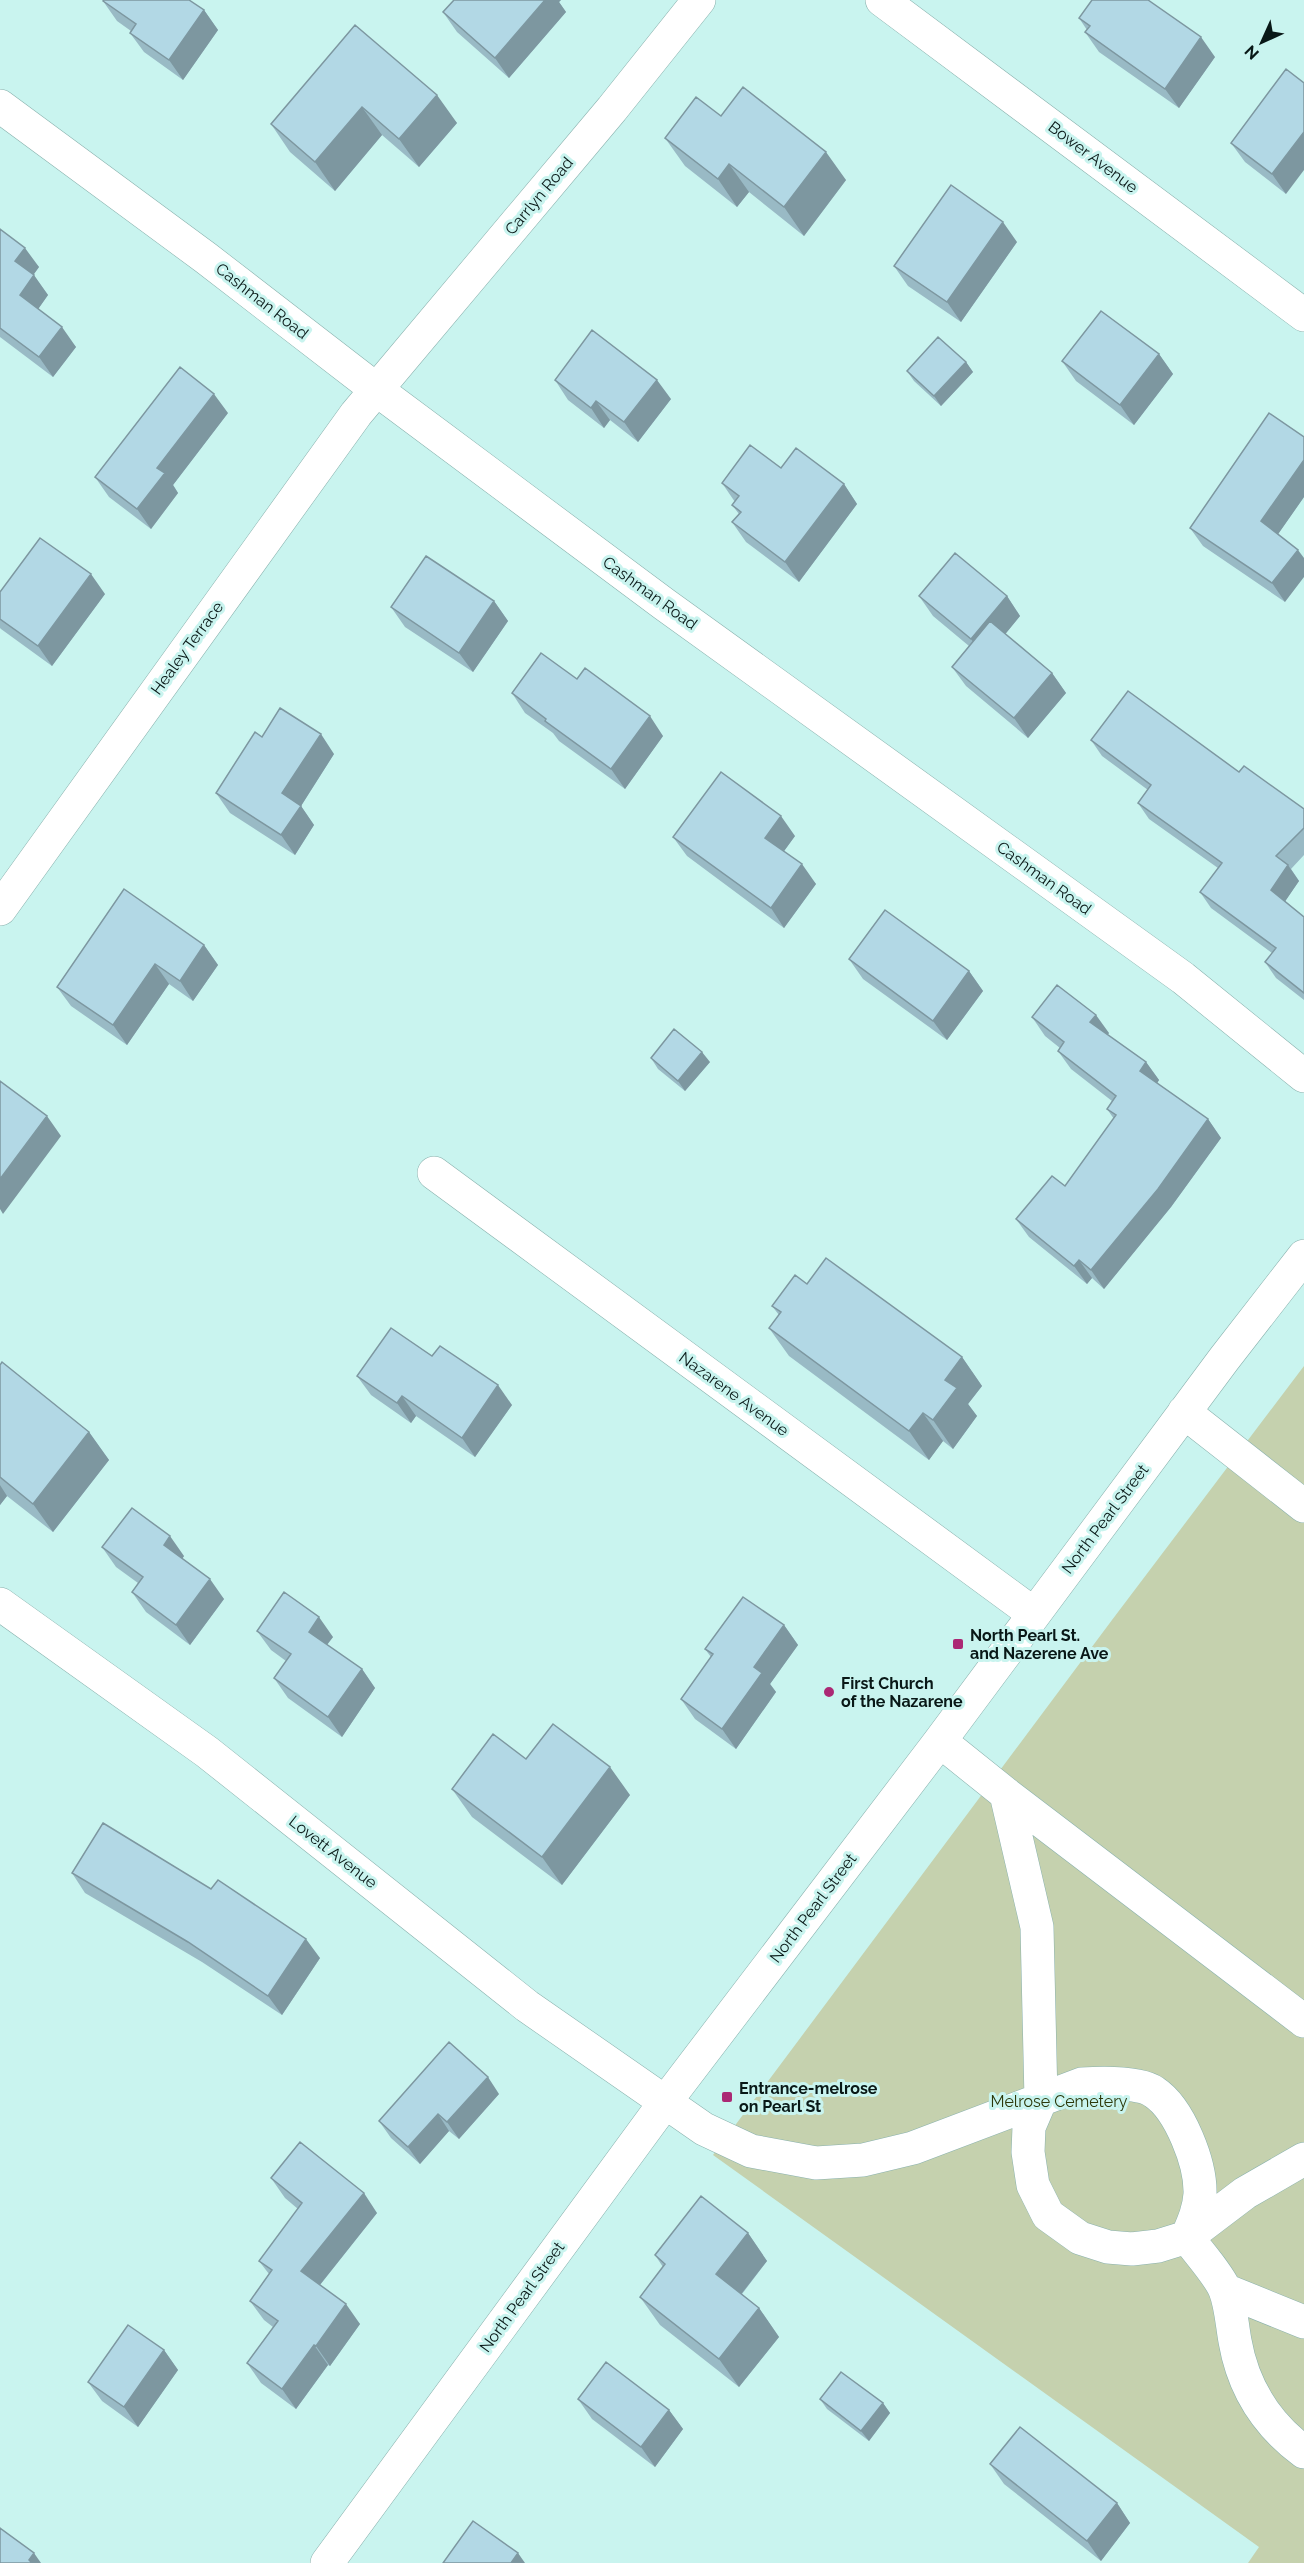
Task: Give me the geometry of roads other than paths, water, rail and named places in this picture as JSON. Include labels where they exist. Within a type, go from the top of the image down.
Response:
[{"type":"street","name":"Carrlyn Road","points":[[377,390],[699,0]]},
{"type":"street","name":"Bower Avenue","points":[[882,0],[1304,315]]},
{"type":"street","name":"Cashman Road","points":[[0,106],[206,258],[377,390],[674,611],[1183,978],[1304,1076]]},
{"type":"street","name":"Healey Terrace","points":[[0,909],[356,414],[377,390]]},
{"type":"street","name":"Nazarene Avenue","points":[[434,1173],[1034,1614]]},
{"type":"street","name":"North Pearl Street","points":[[327,2563],[666,2102],[940,1741],[1184,1412],[1304,1256]]},
{"type":"street","points":[[1184,1412],[1304,1506]]},
{"type":"street","name":"Lovett Avenue","points":[[0,1604],[207,1752],[527,2006],[704,2128],[751,2151],[816,2163],[863,2160],[913,2148],[990,2121],[1041,2098]]},
{"type":"street","points":[[940,1741],[1304,2021]]},
{"type":"street","points":[[1006,1794],[1037,1927],[1041,2098],[1029,2127],[1028,2152],[1033,2185],[1048,2215],[1080,2238],[1108,2247],[1132,2249],[1149,2247],[1187,2237],[1245,2193],[1304,2159]]},
{"type":"street","points":[[1041,2098],[1082,2084],[1109,2082],[1153,2091],[1173,2112],[1194,2153],[1200,2192],[1197,2214],[1187,2237]]},
{"type":"street","points":[[1187,2237],[1225,2290],[1236,2350],[1244,2377],[1258,2406],[1287,2440],[1304,2451]]},
{"type":"street","points":[[1225,2290],[1304,2322]]},
{"type":"place","name":"North Pearl St. and Nazerene Ave","points":[[958,1644]]},
{"type":"place","name":"First Church of the Nazarene","points":[[829,1692]]},
{"type":"place","name":"Entrance-melrose on Pearl St","points":[[727,2097]]},
{"type":"park label","name":"Melrose Cemetery","points":[[1059,2101]]}]
